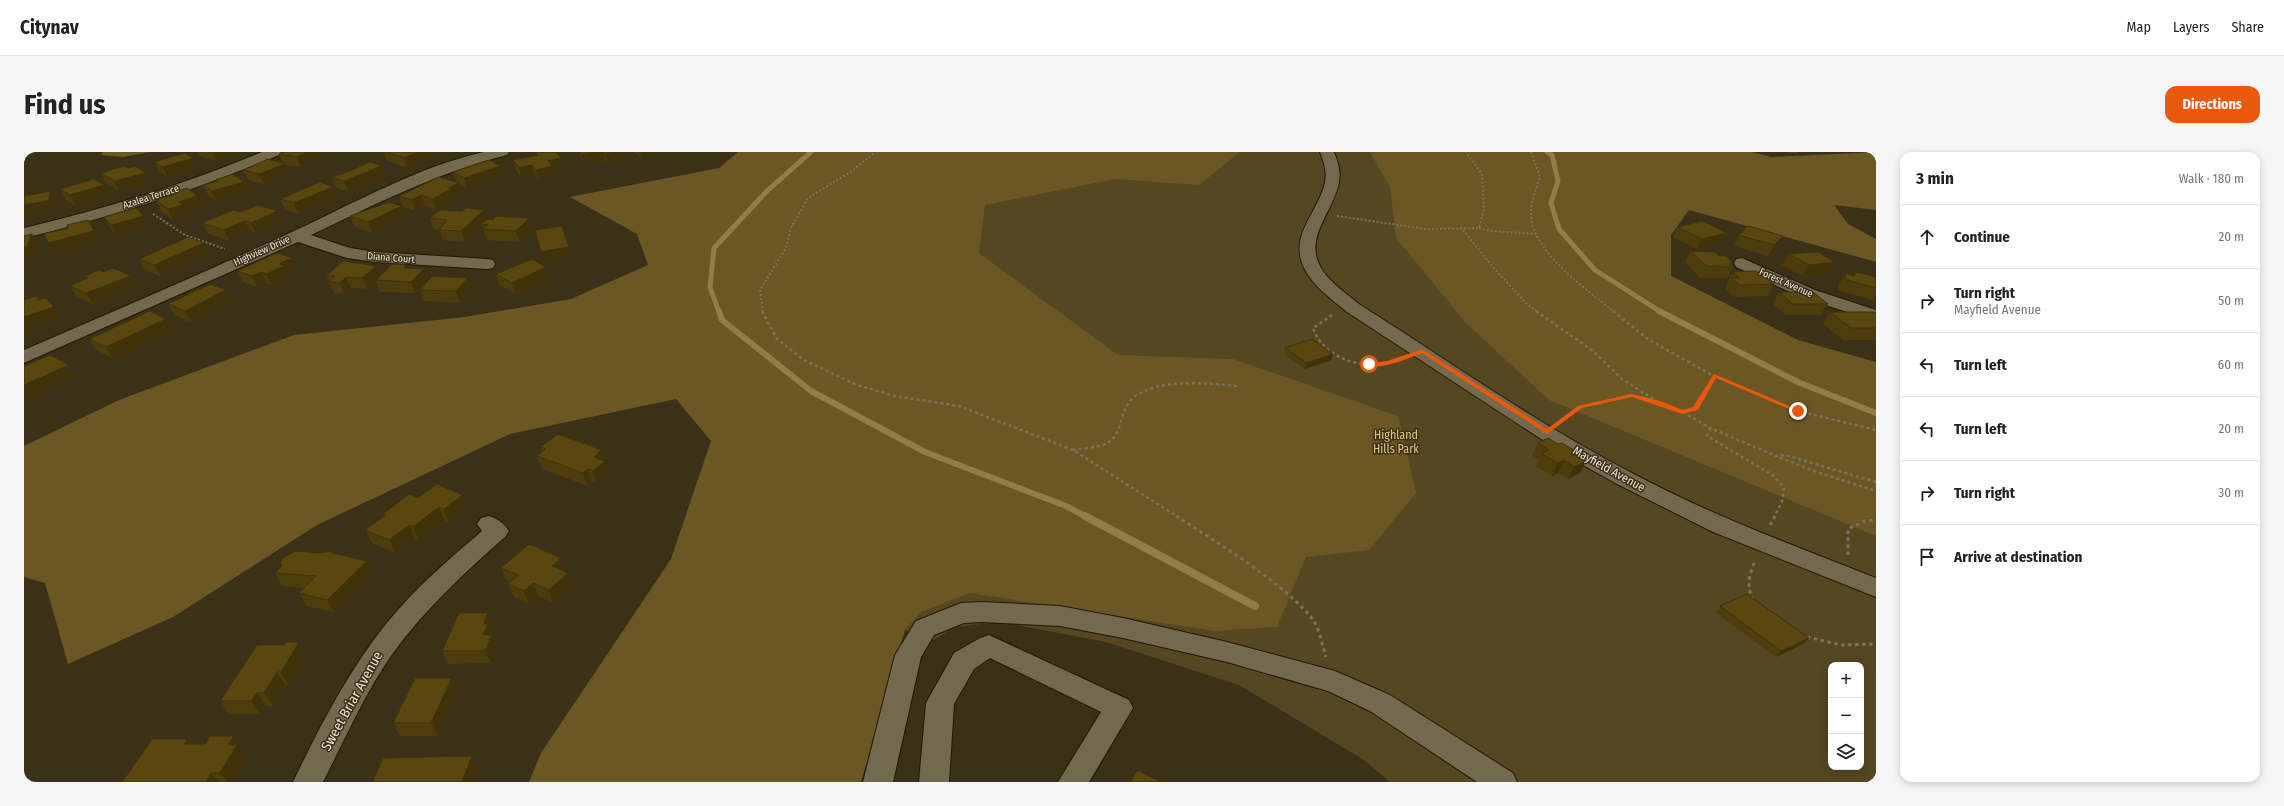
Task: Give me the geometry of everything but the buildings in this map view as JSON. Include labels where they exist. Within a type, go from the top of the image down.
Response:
[{"type":"street","name":"Azalea Terrace","points":[[24,233],[53,227],[136,202],[236,169],[274,152]]},
{"type":"street","name":"Highview Drive","points":[[24,357],[297,236],[432,173],[469,160],[502,152]]},
{"type":"street","name":"Mayfield Avenue","points":[[1327,152],[1334,166],[1334,178],[1309,235],[1307,255],[1312,268],[1322,281],[1353,308],[1576,451],[1673,504],[1728,529],[1876,588]]},
{"type":"street","name":"Diana Court","points":[[297,236],[347,253],[375,258],[487,264]]},
{"type":"street","name":"Forest Avenue","points":[[1742,263],[1809,294],[1876,316]]},
{"type":"street","name":"Sweet Briar Avenue","points":[[308,782],[363,677],[382,648],[421,601],[497,531],[489,524]]},
{"type":"street","points":[[878,782],[908,655],[925,628],[961,613],[1060,616],[1227,652],[1335,682],[1380,703],[1502,782]]},
{"type":"street","points":[[934,782],[940,704],[964,661],[989,645],[1119,708],[1073,782]]},
{"type":"path","points":[[876,152],[852,171],[808,198],[791,228],[786,248],[760,290],[763,315],[777,339],[798,357],[857,385],[895,396],[959,406],[1073,450],[1220,544],[1280,588],[1312,618],[1335,682]]},
{"type":"path","points":[[1466,152],[1482,174],[1484,209],[1480,228]]},
{"type":"path","points":[[1531,152],[1540,177],[1535,190],[1531,216],[1536,234],[1554,259],[1580,284],[1649,340],[1714,376],[1798,411],[1876,430]]},
{"type":"path","points":[[136,202],[184,235],[248,258]]},
{"type":"path","points":[[1318,213],[1422,230],[1463,230],[1480,228],[1491,231],[1536,234]]},
{"type":"path","points":[[1463,230],[1469,235],[1492,266],[1527,304],[1593,351],[1622,379],[1658,402]]},
{"type":"path","points":[[1353,308],[1322,320],[1313,328],[1318,342],[1330,352],[1356,362],[1378,365],[1422,351]]},
{"type":"path","points":[[1682,412],[1696,409],[1714,376]]},
{"type":"path","points":[[1073,450],[1104,445],[1119,433],[1122,413],[1132,398],[1151,388],[1212,383],[1237,386]]},
{"type":"path","points":[[1547,432],[1566,416],[1580,407],[1632,395],[1658,402],[1682,412],[1710,428],[1814,471],[1876,491]]},
{"type":"path","points":[[1710,428],[1707,436],[1774,476],[1784,488],[1782,502],[1769,526]]},
{"type":"path","points":[[1776,456],[1785,455],[1876,482]]},
{"type":"path","points":[[1846,576],[1848,529],[1864,521],[1876,520]]},
{"type":"path","points":[[1754,602],[1749,593],[1748,580],[1757,556]]},
{"type":"path","points":[[1804,636],[1836,644],[1866,646],[1876,644]]},
{"type":"green space","points":[[103,152],[151,152],[123,157],[101,155]]},
{"type":"green space","points":[[738,152],[1240,152],[1199,185],[1115,179],[985,205],[979,253],[1118,355],[1233,359],[1398,416],[1416,493],[1369,550],[1306,557],[1277,627],[1215,631],[970,593],[921,612],[905,630],[861,782],[529,782],[541,753],[671,559],[711,441],[676,399],[510,434],[317,525],[173,617],[68,664],[45,583],[24,577],[24,446],[119,400],[294,335],[465,317],[571,299],[648,265],[637,234],[570,197],[719,168]]},
{"type":"green space","name":"Highland Hills Park","points":[[773,152],[1696,152],[1598,234],[1671,276],[1876,382],[1876,782],[1390,782],[1364,760],[1239,685],[1106,642],[1000,622],[954,627],[934,640],[905,630]]},
{"type":"green space","points":[[1370,152],[1752,152],[1771,157],[1876,152],[1876,210],[1834,205],[1848,224],[1876,239],[1876,262],[1689,210],[1671,235],[1671,276],[1798,340],[1876,362],[1876,536],[1549,400],[1466,323],[1396,238],[1390,187]]},
{"type":"waterway","points":[[719,312],[710,287],[714,248],[767,191],[811,152]]},
{"type":"waterway","points":[[1547,152],[1552,155],[1558,181],[1551,203],[1559,229],[1595,270],[1661,312]]},
{"type":"waterway","points":[[719,311],[722,320],[811,391],[925,452],[1066,506],[1087,517]]},
{"type":"waterway","points":[[1659,311],[1800,383],[1876,413]]},
{"type":"waterway","points":[[1085,516],[1255,606]]},
{"type":"route","points":[[1369,364],[1378,365],[1388,363],[1422,351],[1547,432],[1566,416],[1580,407],[1632,395],[1658,402],[1682,412],[1696,409],[1714,376],[1798,411]]}]
